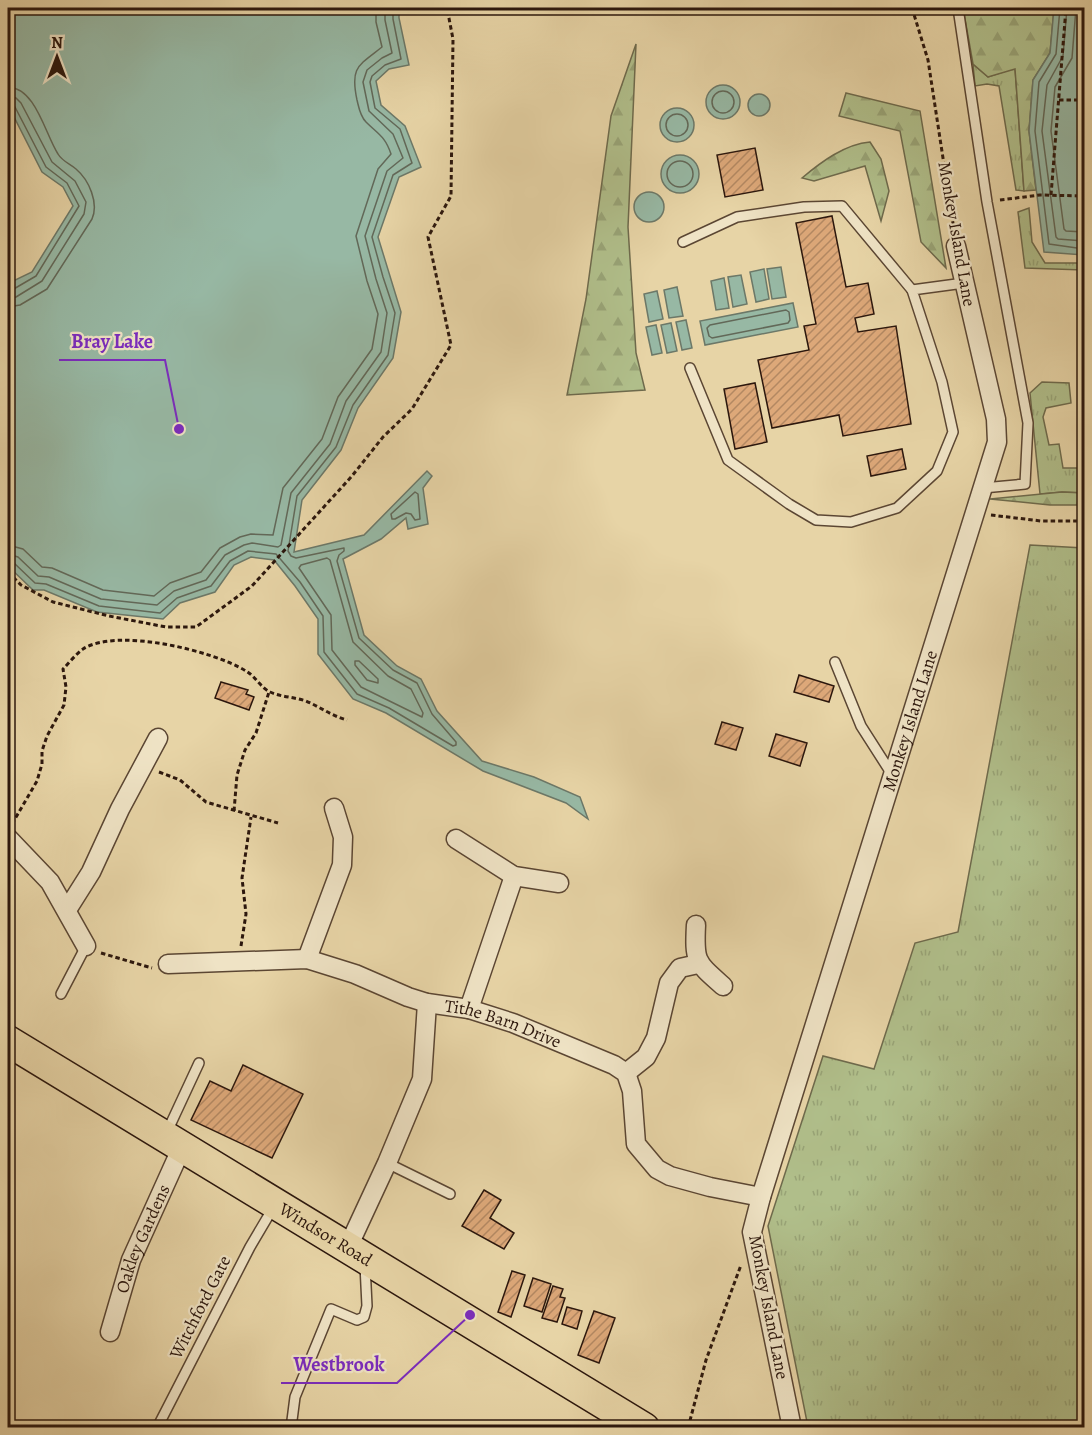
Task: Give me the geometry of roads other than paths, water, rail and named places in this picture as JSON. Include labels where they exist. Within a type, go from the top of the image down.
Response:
[{"type":"main road","name":"Windsor Road","points":[[8,1041],[644,1428]]},
{"type":"street","name":"Monkey Island Lane","points":[[792,1428],[752,1232],[997,442],[996,419],[956,246]]},
{"type":"street","points":[[67,910],[91,872],[120,809],[158,738]]},
{"type":"street","points":[[307,959],[342,866],[343,837],[333,808]]},
{"type":"street","points":[[8,838],[50,882],[86,946]]},
{"type":"street","points":[[456,839],[514,876],[559,883]]},
{"type":"street","points":[[469,1009],[514,876]]},
{"type":"street","points":[[696,925],[694,950],[698,964],[723,986]]},
{"type":"street","name":"Tithe Barn Drive","points":[[168,964],[307,959],[355,974],[427,1003],[469,1009],[513,1023],[557,1040],[626,1072]]},
{"type":"street","points":[[698,964],[680,968],[669,983],[656,1038],[646,1057],[626,1072],[632,1091],[636,1144],[657,1169],[670,1176],[710,1188],[761,1197]]},
{"type":"street","points":[[356,1252],[387,1163],[422,1079],[427,1003]]},
{"type":"street","name":"Oakley Gardens","points":[[110,1332],[131,1260],[173,1141]]},
{"type":"lane","points":[[958,8],[987,202],[1028,423],[1025,484],[983,488]]},
{"type":"lane","points":[[683,242],[737,217],[804,207],[843,206],[912,290],[942,382],[953,432],[937,471],[897,508],[851,522],[816,519],[789,504],[728,460],[690,368]]},
{"type":"lane","points":[[912,290],[964,283]]},
{"type":"lane","points":[[835,662],[861,726],[893,776]]},
{"type":"lane","points":[[61,994],[86,946]]},
{"type":"lane","points":[[173,1141],[199,1063]]},
{"type":"lane","points":[[387,1163],[450,1194]]},
{"type":"lane","name":"Witchford Gate","points":[[157,1428],[250,1246],[275,1203]]},
{"type":"lane","points":[[291,1428],[295,1397],[331,1309],[357,1320],[364,1317],[367,1306],[356,1252]]},
{"type":"water","points":[[8,8],[399,8],[409,65],[389,69],[376,81],[381,105],[405,126],[421,167],[399,177],[378,237],[401,312],[393,358],[358,408],[341,450],[302,500],[294,552],[364,535],[427,471],[432,476],[423,488],[428,524],[408,529],[406,518],[381,539],[343,559],[364,635],[397,666],[421,679],[437,711],[482,761],[534,777],[580,797],[588,819],[566,803],[483,771],[386,713],[353,699],[318,654],[318,619],[274,560],[251,557],[234,565],[215,592],[180,603],[163,619],[97,612],[44,590],[33,590],[8,566],[8,287],[13,281],[32,272],[73,206],[63,187],[42,172],[8,105]]},
{"type":"water","points":[[1054,8],[1084,8],[1084,255],[1044,252],[1029,131],[1033,80],[1050,53]]},
{"type":"water","points":[[723,85],[735,90],[740,102],[735,114],[723,119],[711,114],[706,102],[711,90]]},
{"type":"water","points":[[759,94],[767,97],[770,105],[767,113],[759,116],[751,113],[748,105],[751,97]]},
{"type":"water","points":[[677,108],[689,113],[694,125],[689,137],[677,142],[665,137],[660,125],[665,113]]},
{"type":"water","points":[[680,155],[687,156],[693,161],[698,167],[698,181],[693,187],[687,192],[680,193],[673,192],[667,187],[662,181],[661,174],[662,167],[667,161],[673,156]]},
{"type":"water","points":[[649,192],[660,196],[664,207],[660,218],[649,222],[638,218],[634,207],[638,196]]},
{"type":"water","points":[[781,267],[786,297],[772,299],[767,269]]},
{"type":"water","points":[[764,269],[769,299],[756,302],[750,272]]},
{"type":"water","points":[[741,275],[747,304],[733,307],[728,277]]},
{"type":"water","points":[[724,278],[729,308],[716,310],[711,281]]},
{"type":"water","points":[[677,287],[683,316],[669,318],[664,290]]},
{"type":"water","points":[[657,291],[663,319],[649,322],[644,294]]},
{"type":"water","points":[[793,303],[798,327],[705,345],[700,321]]},
{"type":"water","points":[[686,320],[692,348],[682,350],[676,322]]},
{"type":"water","points":[[671,323],[677,351],[667,353],[661,325]]},
{"type":"water","points":[[656,325],[662,353],[652,355],[646,327]]},
{"type":"place","name":"Bray Lake","points":[[179,429]]},
{"type":"place","name":"Westbrook","points":[[470,1315]]}]
